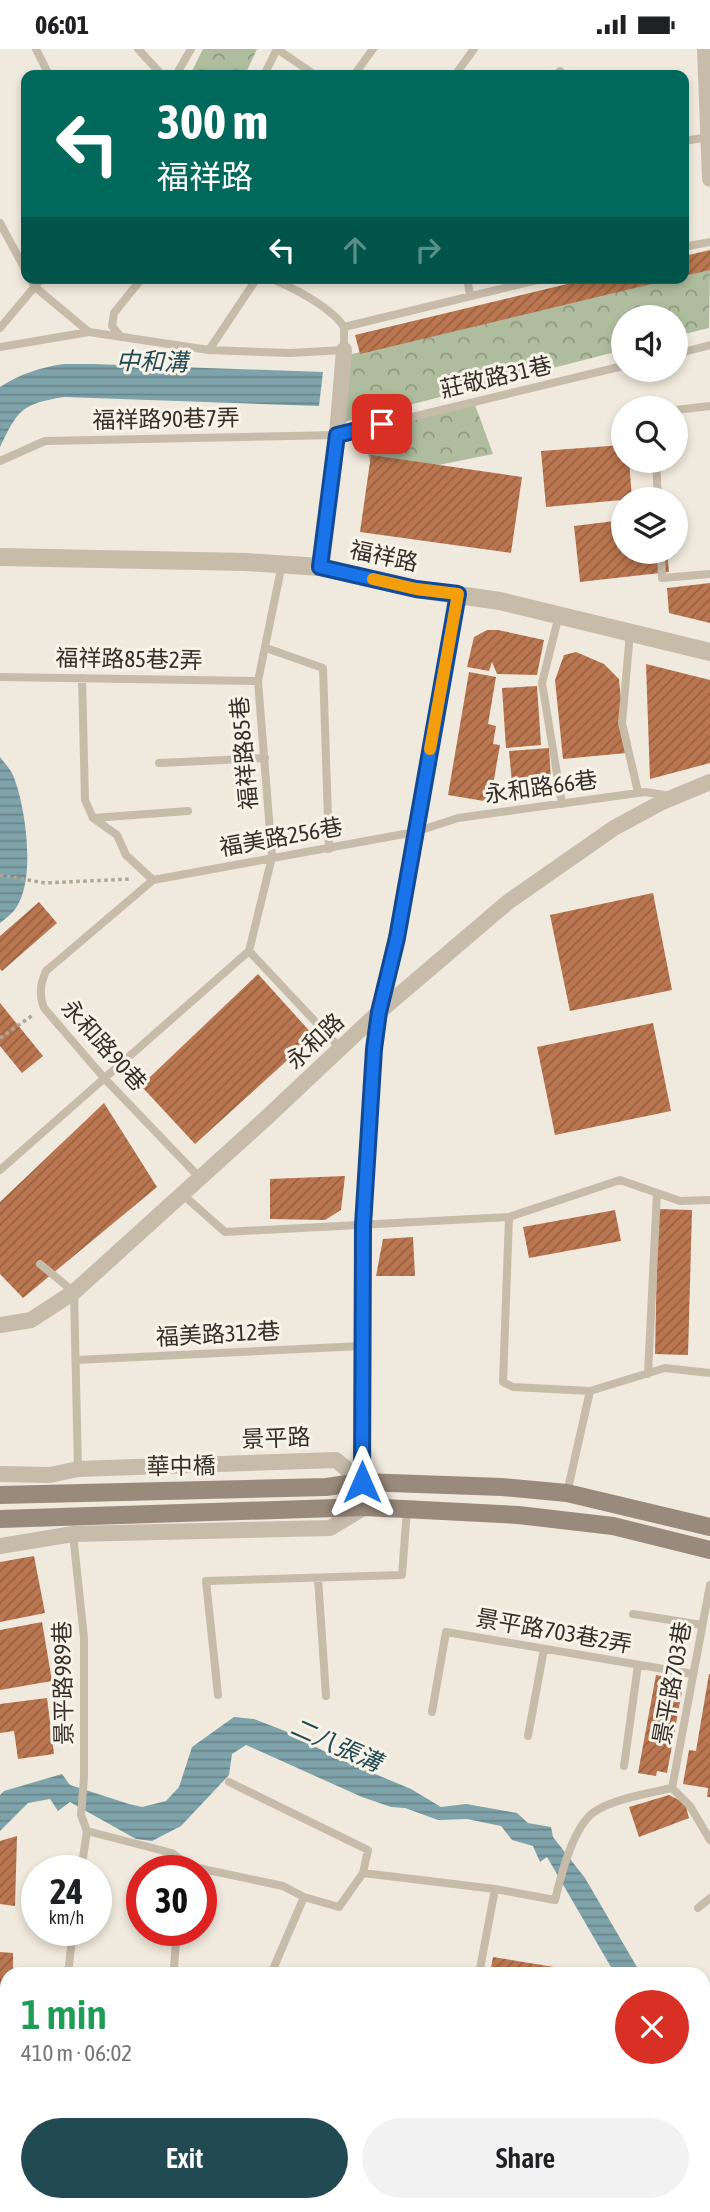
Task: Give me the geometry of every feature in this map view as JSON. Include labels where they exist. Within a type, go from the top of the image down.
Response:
[{"type":"main road","name":"華中橋","points":[[0,1495],[326,1487],[362,1482]]},
{"type":"main road","points":[[362,1482],[502,1487],[567,1493],[710,1527]]},
{"type":"main road","name":"華中橋","points":[[0,1521],[46,1517],[365,1507]]},
{"type":"main road","points":[[365,1507],[518,1515],[614,1526],[710,1550]]},
{"type":"street","points":[[705,49],[710,179]]},
{"type":"street","points":[[320,567],[337,435],[344,350]]},
{"type":"street","name":"福祥路","points":[[0,557],[320,567],[416,589],[458,594],[559,614],[710,652]]},
{"type":"street","points":[[362,1482],[363,1225],[374,1049],[379,1012],[397,938],[458,594]]},
{"type":"street","name":"永和路","points":[[0,1325],[31,1320],[74,1292],[379,1012],[508,902],[614,828],[710,782]]},
{"type":"street","name":"景平路","points":[[0,1474],[50,1475],[78,1469],[337,1460],[362,1482]]},
{"type":"street","points":[[0,1546],[73,1534],[330,1528],[365,1507]]},
{"type":"lane","points":[[36,49],[46,70]]},
{"type":"lane","points":[[138,49],[157,70]]},
{"type":"lane","points":[[179,70],[191,49]]},
{"type":"lane","points":[[266,70],[277,49],[308,70]]},
{"type":"lane","points":[[358,70],[373,49]]},
{"type":"lane","points":[[459,70],[474,49]]},
{"type":"lane","points":[[689,140],[709,137]]},
{"type":"lane","points":[[0,223],[21,262]]},
{"type":"lane","points":[[689,246],[710,242]]},
{"type":"lane","points":[[0,328],[31,284]]},
{"type":"lane","points":[[33,284],[89,332]]},
{"type":"lane","points":[[121,338],[112,326],[114,313],[137,284]]},
{"type":"lane","points":[[209,349],[253,284]]},
{"type":"lane","points":[[0,347],[89,332],[209,349],[290,353],[344,350],[344,327],[337,317],[290,284]]},
{"type":"lane","points":[[468,284],[470,295]]},
{"type":"lane","points":[[344,327],[519,284]]},
{"type":"lane","points":[[688,351],[710,345]]},
{"type":"lane","name":"莊敬路31巷","points":[[337,435],[611,369]]},
{"type":"lane","points":[[688,408],[710,405]]},
{"type":"lane","name":"福祥路90巷7弄","points":[[0,461],[45,441],[337,435]]},
{"type":"lane","name":"福祥路85巷","points":[[249,951],[272,857],[258,681],[282,564]]},
{"type":"lane","points":[[661,564],[662,578],[710,574]]},
{"type":"lane","points":[[559,614],[542,683],[562,804]]},
{"type":"lane","points":[[630,631],[622,723],[638,793]]},
{"type":"lane","points":[[266,648],[323,667],[330,849]]},
{"type":"lane","name":"福祥路85巷2弄","points":[[0,677],[258,681]]},
{"type":"lane","points":[[82,678],[85,800],[93,818],[117,835],[126,855],[153,880]]},
{"type":"lane","points":[[159,763],[265,758]]},
{"type":"lane","name":"永和路66巷","points":[[415,832],[458,818],[645,792],[674,797]]},
{"type":"lane","points":[[93,818],[188,811]]},
{"type":"lane","name":"福美路256巷","points":[[153,880],[415,832]]},
{"type":"lane","name":"永和路90巷","points":[[153,880],[46,971],[41,984],[41,998],[44,1008],[105,1079],[199,1177]]},
{"type":"lane","points":[[0,1170],[249,951],[341,1049]]},
{"type":"lane","points":[[181,1193],[225,1232],[509,1217],[620,1180],[680,1202],[710,1200]]},
{"type":"lane","points":[[648,1374],[657,1193]]},
{"type":"lane","points":[[509,1217],[503,1382],[513,1387],[590,1391],[665,1368],[710,1373]]},
{"type":"lane","points":[[40,1264],[74,1292],[78,1469]]},
{"type":"lane","name":"福美路312巷","points":[[76,1360],[362,1346]]},
{"type":"lane","points":[[567,1493],[590,1391]]},
{"type":"lane","points":[[218,1695],[206,1581],[402,1575],[407,1510]]},
{"type":"lane","name":"景平路989巷","points":[[73,1534],[84,1638],[84,1777],[81,1815],[87,1831]]},
{"type":"lane","points":[[318,1578],[326,1696]]},
{"type":"lane","name":"景平路703巷","points":[[672,1788],[710,1585]]},
{"type":"lane","points":[[633,1614],[702,1625]]},
{"type":"lane","name":"景平路703巷2弄","points":[[432,1712],[446,1632],[693,1674]]},
{"type":"lane","points":[[528,1736],[544,1649]]},
{"type":"lane","points":[[624,1766],[638,1665]]},
{"type":"lane","points":[[217,1872],[283,1886],[304,1897],[339,1907],[363,1873],[368,1850],[229,1782]]},
{"type":"lane","points":[[363,1873],[495,1889],[555,1900],[572,1840],[593,1812],[672,1788],[690,1806],[710,1840]]},
{"type":"lane","points":[[83,1855],[87,1831],[174,1855]]},
{"type":"lane","points":[[480,1967],[495,1889]]},
{"type":"lane","points":[[274,1967],[304,1897]]},
{"type":"lane","points":[[698,1908],[710,1898]]},
{"type":"lane","points":[[69,1967],[71,1946]]},
{"type":"lane","points":[[174,1967],[176,1946]]},
{"type":"path","points":[[0,875],[45,884],[153,880]]},
{"type":"path","points":[[0,1038],[44,1008]]},
{"type":"green space","points":[[203,49],[257,49],[247,70],[192,70]]},
{"type":"green space","points":[[710,268],[709,328],[688,333],[688,305],[611,305],[611,353],[343,422],[348,355],[641,284],[689,284],[689,273]]},
{"type":"green space","points":[[474,402],[493,454],[374,478],[363,433]]},
{"type":"water","points":[[63,364],[323,372],[319,406],[64,397],[50,400],[23,411],[0,447],[0,387],[30,372]]},
{"type":"water","points":[[0,757],[12,772],[18,789],[25,823],[27,862],[22,895],[14,910],[0,923]]},
{"type":"water","points":[[234,1717],[254,1719],[411,1789],[441,1807],[466,1804],[517,1813],[528,1823],[551,1827],[553,1837],[585,1878],[637,1967],[611,1967],[547,1857],[540,1862],[533,1846],[512,1840],[501,1826],[467,1819],[438,1820],[405,1808],[391,1807],[362,1797],[246,1745],[232,1754],[229,1775],[181,1826],[152,1841],[136,1839],[70,1802],[58,1811],[50,1799],[28,1803],[0,1831],[0,1795],[4,1791],[62,1774],[70,1785],[129,1804],[142,1807],[166,1801],[179,1787],[192,1747]]},
{"type":"building","points":[[710,250],[710,270],[689,275],[689,255]]},
{"type":"building","points":[[567,284],[651,284],[360,354],[355,335]]},
{"type":"building","points":[[611,446],[611,473],[630,473],[631,487],[611,487],[611,501],[546,507],[541,451]]},
{"type":"building","points":[[371,455],[522,477],[511,553],[360,532]]},
{"type":"building","points":[[611,521],[611,564],[668,564],[669,572],[580,582],[574,526]]},
{"type":"building","points":[[710,583],[710,623],[669,613],[667,588]]},
{"type":"building","points":[[487,630],[544,640],[537,675],[497,674],[492,662],[489,671],[467,667],[474,637]]},
{"type":"building","points":[[576,652],[604,664],[619,679],[626,753],[563,759],[555,680],[564,655]]},
{"type":"building","points":[[646,664],[710,680],[710,763],[650,779]]},
{"type":"building","points":[[469,672],[496,677],[488,724],[496,726],[493,744],[500,745],[490,802],[448,795]]},
{"type":"building","points":[[537,686],[541,745],[506,748],[502,688]]},
{"type":"building","points":[[549,748],[551,780],[512,783],[509,751]]},
{"type":"building","points":[[653,893],[672,990],[570,1011],[550,915]]},
{"type":"building","points":[[39,902],[57,923],[2,971],[0,936]]},
{"type":"building","points":[[258,974],[314,1036],[195,1144],[143,1088],[150,1077]]},
{"type":"building","points":[[0,1003],[43,1056],[22,1073],[0,1046]]},
{"type":"building","points":[[653,1023],[671,1111],[555,1135],[537,1047]]},
{"type":"building","points":[[104,1103],[157,1187],[23,1298],[0,1274],[0,1202]]},
{"type":"building","points":[[345,1176],[341,1210],[325,1220],[270,1219],[270,1179]]},
{"type":"building","points":[[658,1209],[692,1210],[688,1355],[655,1354]]},
{"type":"building","points":[[615,1210],[621,1241],[529,1258],[523,1227]]},
{"type":"building","points":[[413,1237],[415,1276],[376,1276],[383,1239]]},
{"type":"building","points":[[34,1556],[45,1613],[0,1622],[0,1562]]},
{"type":"building","points":[[42,1622],[52,1681],[0,1690],[0,1630]]},
{"type":"building","points":[[709,1674],[710,1797],[707,1797],[708,1788],[683,1784],[689,1750],[696,1751]]},
{"type":"building","points":[[656,1675],[684,1680],[667,1773],[657,1771],[656,1776],[638,1773]]},
{"type":"building","points":[[47,1698],[54,1754],[18,1759],[14,1731],[0,1733],[0,1704]]},
{"type":"building","points":[[669,1795],[685,1803],[689,1818],[639,1837],[629,1807]]},
{"type":"building","points":[[17,1836],[15,1906],[0,1904],[0,1841]]},
{"type":"building","points":[[0,1952],[13,1953],[13,1967],[0,1967]]},
{"type":"building","points":[[493,1957],[554,1967],[491,1967]]},
{"type":"slow traffic","points":[[373,579],[416,589],[458,594],[430,749]]},
{"type":"route","points":[[362,1482],[363,1225],[374,1049],[379,1012],[397,938],[458,594],[416,589],[320,567],[337,435],[382,424]]},
{"type":"water label","name":"中和溝","points":[[152,362]]},
{"type":"water label","name":"二八張溝","points":[[336,1745]]}]
